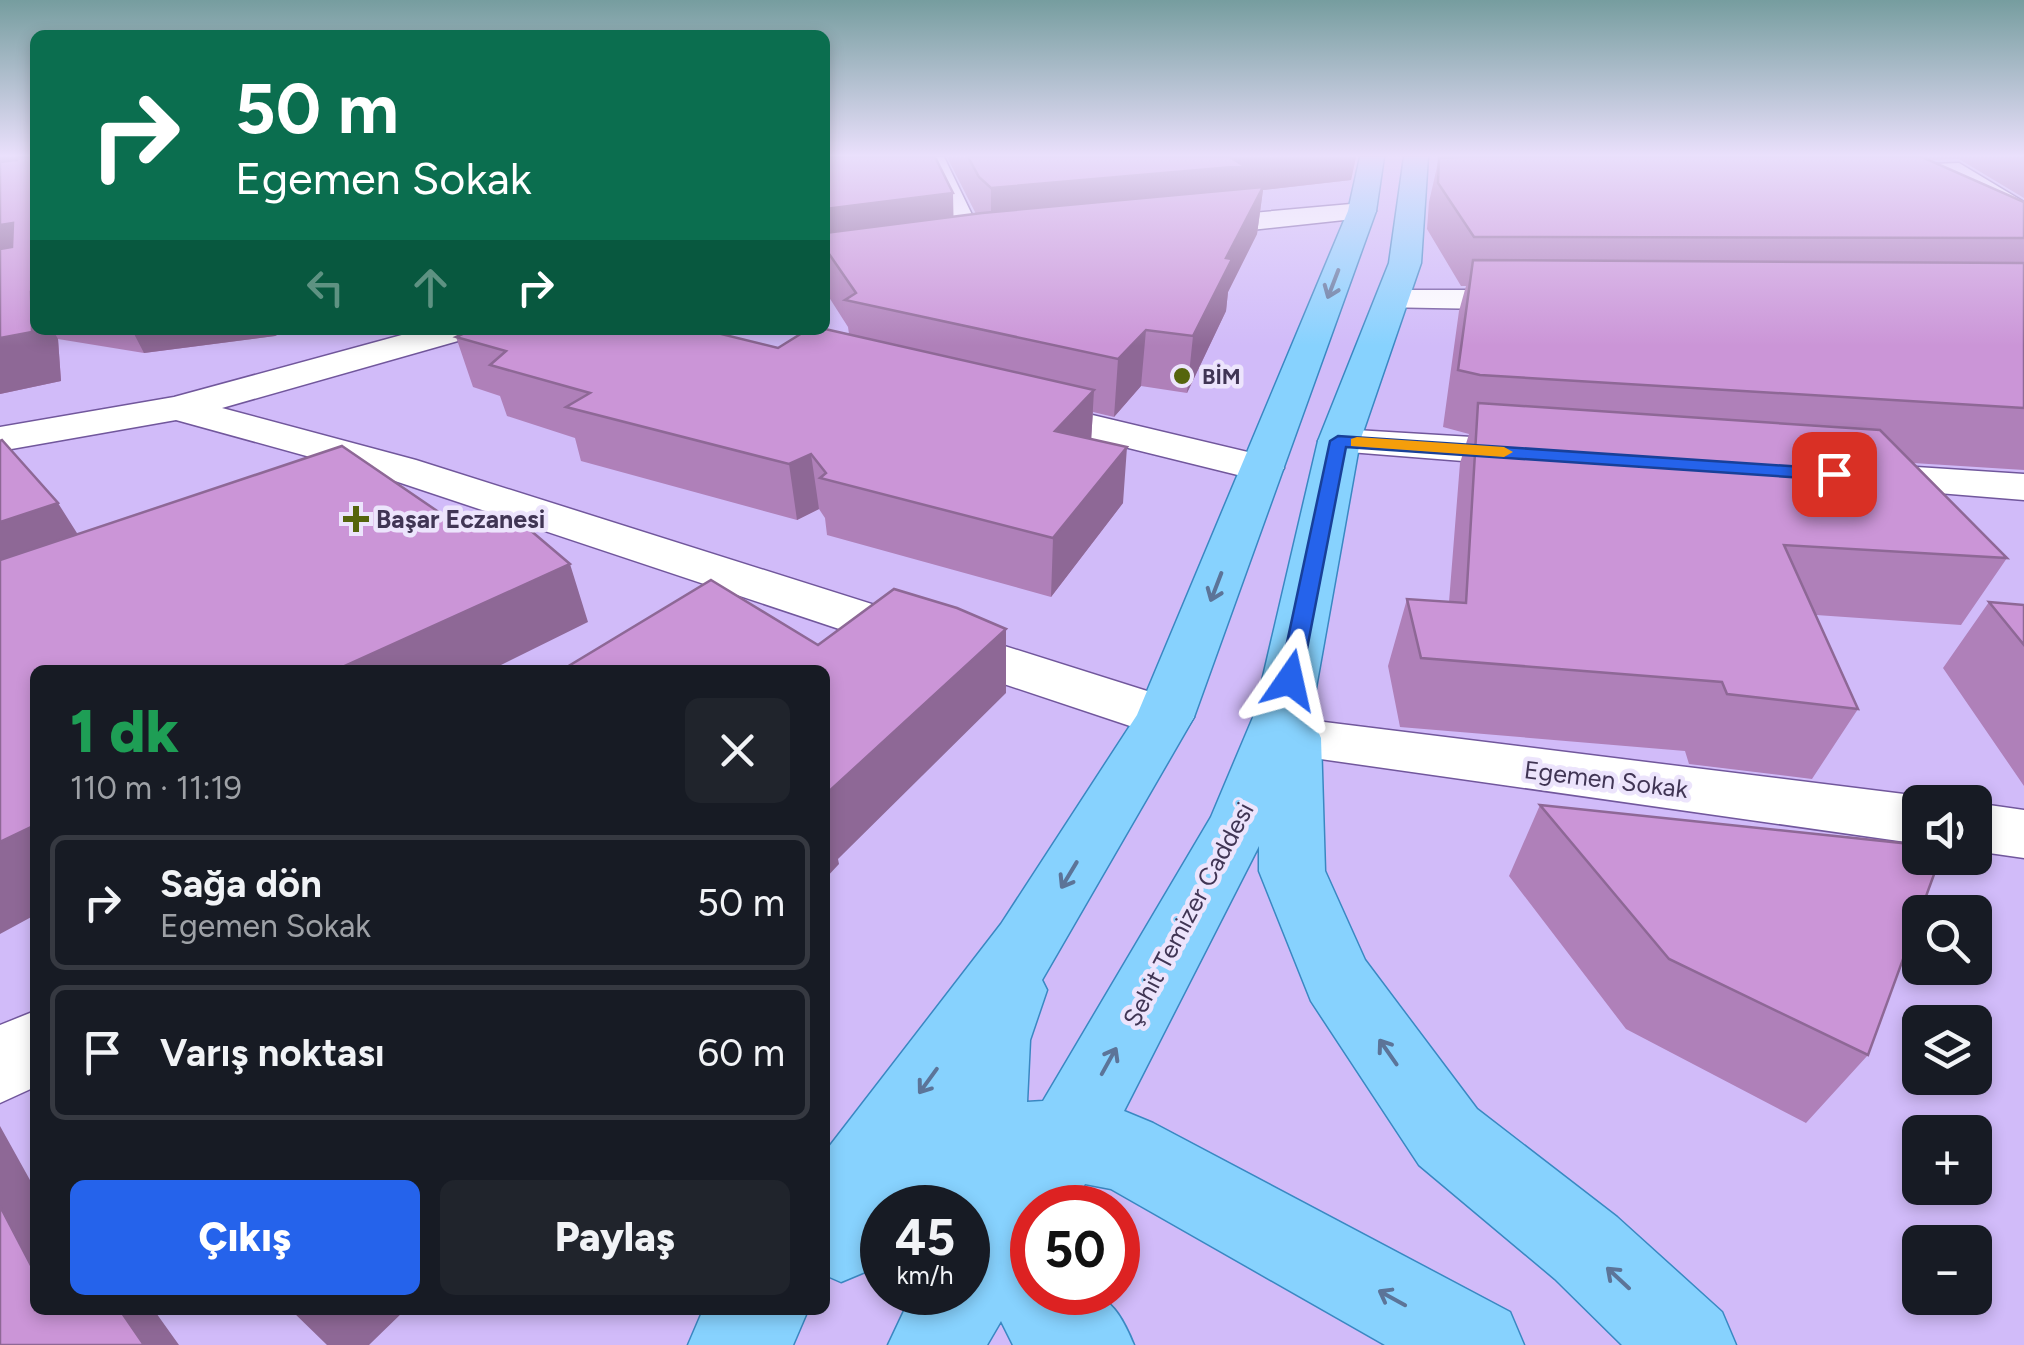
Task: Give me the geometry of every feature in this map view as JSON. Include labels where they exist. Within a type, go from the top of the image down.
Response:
[{"type":"main road","points":[[830,1215],[1026,945],[1165,717],[1359,220]]},
{"type":"main road","name":"Şehit Temizer Caddesi","points":[[934,1345],[1001,1279],[1066,1139],[1241,820],[1288,726],[1338,441],[1405,263],[1413,220]]},
{"type":"main road","points":[[1288,726],[1292,871],[1337,979],[1448,1137],[1586,1248],[1689,1345]]},
{"type":"main road","points":[[1026,945],[992,1040],[986,1114],[978,1146],[1001,1279],[1087,1345]]},
{"type":"main road","points":[[830,1250],[916,1173],[978,1146],[1066,1139],[1124,1151],[1477,1345]]},
{"type":"street","points":[[960,220],[982,249]]},
{"type":"street","points":[[1153,232],[1275,220]]},
{"type":"street","points":[[942,254],[1020,245]]},
{"type":"street","points":[[1392,300],[1566,300]]},
{"type":"street","points":[[0,439],[177,408],[442,335]]},
{"type":"street","points":[[994,404],[1262,468]]},
{"type":"street","points":[[177,408],[401,469],[1165,717]]},
{"type":"street","points":[[1338,441],[1574,457]]},
{"type":"street","points":[[328,495],[401,469]]},
{"type":"street","points":[[1808,472],[2024,487]]},
{"type":"street","points":[[718,618],[768,587]]},
{"type":"street","name":"Egemen Sokak","points":[[1288,726],[1902,817]]},
{"type":"street","points":[[1992,829],[2024,834]]},
{"type":"street","points":[[0,1067],[30,1048]]},
{"type":"building","points":[[0,220],[30,220],[30,332],[0,338],[0,249],[12,247],[13,223],[0,225]]},
{"type":"building","points":[[929,220],[1246,220],[1226,258],[1232,259],[1193,336],[1146,330],[1118,359],[845,300],[856,293],[830,255],[830,232]]},
{"type":"building","points":[[1463,220],[2024,220],[2024,238],[1474,237]]},
{"type":"building","points":[[1473,260],[2024,263],[2024,408],[1480,375],[1458,370]]},
{"type":"building","points":[[830,330],[1094,390],[1055,431],[1127,447],[1053,538],[820,478],[826,473],[811,454],[789,464],[566,407],[590,393],[490,365],[506,351],[456,337],[725,335],[778,348],[799,335],[830,335]]},
{"type":"building","points":[[1478,403],[1880,430],[2007,558],[1784,545],[1858,709],[1727,694],[1722,682],[1421,658],[1407,599],[1466,603]]},
{"type":"building","points":[[2,440],[58,503],[0,522]]},
{"type":"building","points":[[342,446],[465,530],[510,513],[570,564],[347,665],[30,665],[30,827],[0,842],[0,560]]},
{"type":"building","points":[[711,580],[818,645],[894,589],[957,608],[1006,629],[830,790],[830,665],[570,665]]},
{"type":"building","points":[[1989,602],[2024,605],[2024,645]]},
{"type":"building","points":[[1540,805],[1902,843],[1902,875],[1934,875],[1926,895],[1902,895],[1902,962],[1868,1055],[1669,959]]},
{"type":"building","points":[[0,1206],[30,1263],[30,1315],[123,1315],[144,1345],[0,1345]]},
{"type":"slow traffic","points":[[1357,442],[1504,452]]},
{"type":"place","name":"BİM","points":[[1182,376]]},
{"type":"place","name":"Başar Eczanesi","points":[[356,519]]},
{"type":"route","points":[[1290,680],[1338,441],[1834,474]]}]
